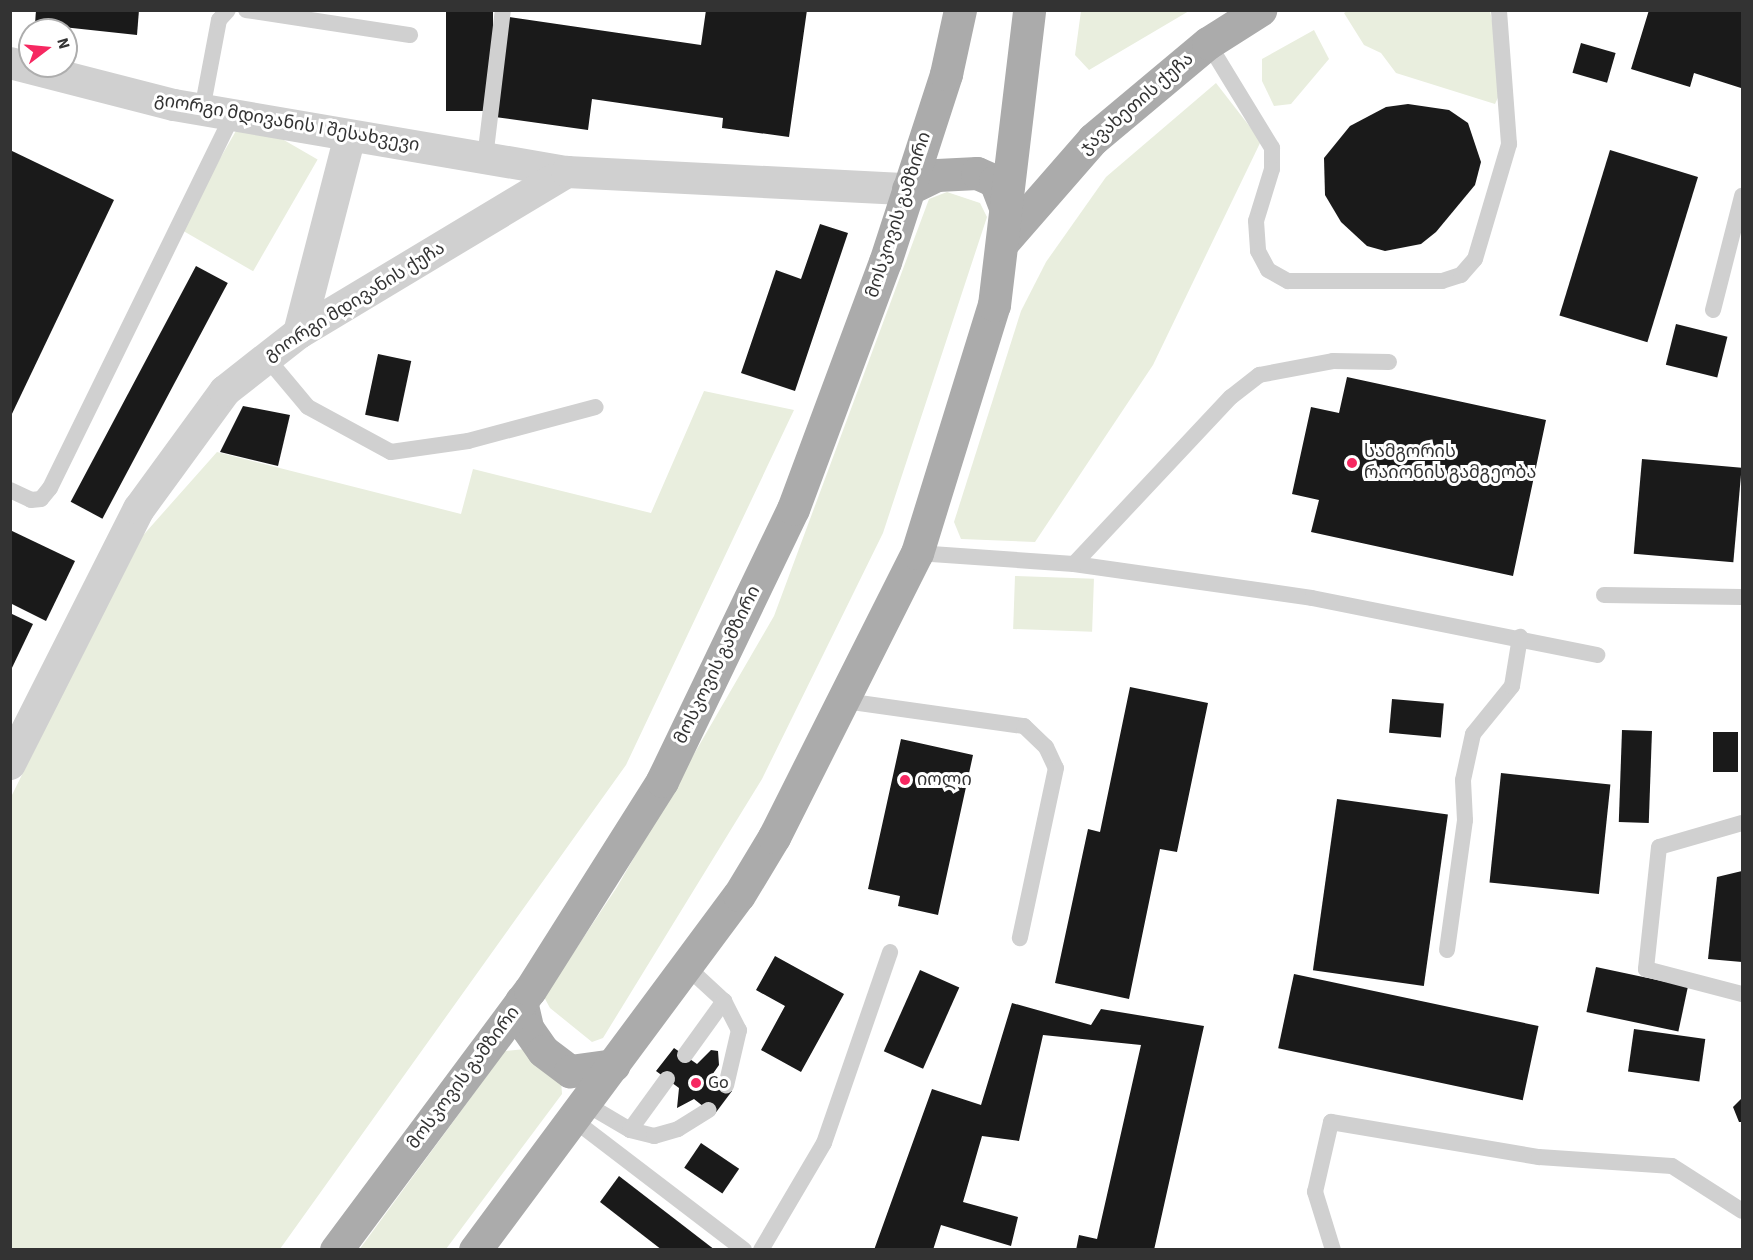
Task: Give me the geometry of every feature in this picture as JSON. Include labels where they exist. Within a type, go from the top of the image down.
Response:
[{"type":"main road","name":"მოსკოვის გამზირი","points":[[336,1250],[521,1001],[662,781],[794,509],[908,189],[946,74],[960,10]]},
{"type":"main road","points":[[946,74],[976,10]]},
{"type":"main road","points":[[475,1250],[687,967],[774,837],[845,701],[917,553],[994,305],[1006,227],[1029,10]]},
{"type":"main road","name":"ჯავახეთის ქუჩა","points":[[1006,227],[1093,139],[1208,44],[1260,10]]},
{"type":"main road","points":[[908,189],[947,172],[977,173],[995,181],[1006,227]]},
{"type":"main road","points":[[521,1001],[527,1028],[543,1051],[570,1071],[614,1065]]},
{"type":"street","name":"გიორგი მდივანის I შესახვევი","points":[[11,63],[202,110],[567,172]]},
{"type":"street","points":[[299,333],[350,135]]},
{"type":"street","points":[[567,172],[908,189]]},
{"type":"street","name":"გიორგი მდივანის ქუჩა","points":[[10,764],[139,509],[225,391],[299,333],[567,172]]},
{"type":"lane","points":[[202,110],[219,20],[228,10]]},
{"type":"lane","points":[[246,10],[410,35]]},
{"type":"lane","points":[[485,158],[503,10]]},
{"type":"lane","points":[[1208,44],[1272,148],[1272,169],[1256,220],[1258,251],[1268,270],[1288,281],[1442,281],[1461,275],[1475,259],[1509,144],[1499,10]]},
{"type":"lane","points":[[10,490],[31,500],[41,499],[50,488],[232,115]]},
{"type":"lane","points":[[1713,310],[1743,196]]},
{"type":"lane","points":[[266,357],[308,407],[392,452],[468,441],[596,407]]},
{"type":"lane","points":[[1074,564],[1231,397],[1259,375],[1333,361],[1389,362]]},
{"type":"lane","points":[[917,553],[1074,564],[1312,598],[1520,637],[1597,655]]},
{"type":"lane","points":[[1604,595],[1743,597]]},
{"type":"lane","points":[[1447,950],[1465,820],[1463,780],[1473,734],[1512,687],[1520,637]]},
{"type":"lane","points":[[845,701],[1024,726],[1046,747],[1056,768],[1020,938]]},
{"type":"lane","points":[[1743,823],[1659,847],[1646,969],[1743,994]]},
{"type":"lane","points":[[761,1250],[824,1143],[891,952]]},
{"type":"lane","points":[[687,967],[724,1001],[740,1030],[726,1086]]},
{"type":"lane","points":[[685,1055],[724,1001]]},
{"type":"lane","points":[[630,1130],[667,1079]]},
{"type":"lane","points":[[580,1112],[654,1136],[678,1129],[708,1110]]},
{"type":"lane","points":[[580,1112],[744,1250]]},
{"type":"lane","points":[[1333,1250],[1315,1192],[1331,1122],[1539,1157],[1672,1166],[1743,1211]]},
{"type":"green space","points":[[1081,10],[1189,11],[1089,70],[1075,55]]},
{"type":"green space","points":[[1349,10],[1490,11],[1500,60],[1501,91],[1495,104],[1396,73],[1381,53],[1364,45],[1344,13]]},
{"type":"green space","points":[[1314,30],[1329,59],[1291,104],[1274,106],[1262,81],[1262,59]]},
{"type":"green space","points":[[1216,83],[1261,141],[1153,365],[1035,542],[961,539],[954,522],[1021,311],[1046,262],[1106,177]]},
{"type":"green space","points":[[244,117],[318,159],[253,271],[180,229]]},
{"type":"green space","points":[[947,192],[980,203],[987,217],[883,533],[762,779],[603,1038],[592,1042],[550,1008],[544,997],[617,887],[774,616],[929,199]]},
{"type":"green space","points":[[704,391],[794,410],[626,765],[280,1249],[11,1249],[10,799],[138,541],[217,452],[461,514],[473,469],[651,513]]},
{"type":"green space","points":[[1015,576],[1094,579],[1092,632],[1013,629]]},
{"type":"green space","points":[[525,1049],[561,1080],[562,1094],[446,1249],[359,1250],[505,1051]]},
{"type":"building","points":[[36,10],[139,10],[137,35],[78,29],[78,18],[35,18]]},
{"type":"building","points":[[446,10],[493,10],[493,111],[446,111]]},
{"type":"building","points":[[706,10],[807,10],[789,137],[722,128],[723,118],[592,99],[588,130],[495,117],[509,17],[701,45]]},
{"type":"building","points":[[1649,10],[1742,10],[1741,88],[1694,73],[1690,87],[1631,69]]},
{"type":"building","points":[[1581,43],[1616,53],[1607,83],[1572,73]]},
{"type":"building","points":[[1408,104],[1449,110],[1468,123],[1481,162],[1475,185],[1436,232],[1421,244],[1385,251],[1367,246],[1341,222],[1325,195],[1324,158],[1350,126],[1386,107]]},
{"type":"building","points":[[10,150],[114,200],[10,418]]},
{"type":"building","points":[[1610,150],[1698,177],[1647,342],[1559,315]]},
{"type":"building","points":[[820,224],[848,233],[795,391],[741,373],[776,270],[801,279]]},
{"type":"building","points":[[196,266],[228,283],[102,519],[71,502]]},
{"type":"building","points":[[1676,324],[1727,337],[1717,378],[1666,365]]},
{"type":"building","points":[[378,354],[411,361],[398,422],[365,415]]},
{"type":"building","points":[[1347,377],[1546,420],[1513,576],[1311,532],[1319,500],[1292,494],[1311,407],[1339,413]]},
{"type":"building","points":[[243,406],[290,415],[278,466],[220,452]]},
{"type":"building","points":[[1642,459],[1742,468],[1733,562],[1634,554]]},
{"type":"building","points":[[10,530],[75,561],[46,621],[10,603]]},
{"type":"building","points":[[10,613],[33,624],[10,672]]},
{"type":"building","points":[[1130,687],[1208,703],[1177,852],[1160,849],[1129,999],[1055,983],[1088,829],[1100,832]]},
{"type":"building","points":[[1392,699],[1444,704],[1441,737],[1389,733]]},
{"type":"building","points":[[1622,730],[1652,731],[1649,823],[1619,822]]},
{"type":"building","points":[[1713,732],[1738,732],[1738,772],[1713,772]]},
{"type":"building","points":[[901,739],[973,755],[938,915],[898,906],[900,896],[868,889]]},
{"type":"building","points":[[1501,773],[1610,784],[1599,894],[1490,882]]},
{"type":"building","points":[[1337,799],[1448,815],[1424,986],[1313,970]]},
{"type":"building","points":[[1742,871],[1742,962],[1708,959],[1717,877]]},
{"type":"building","points":[[775,956],[844,994],[801,1072],[761,1050],[785,1006],[756,990]]},
{"type":"building","points":[[1596,967],[1688,987],[1678,1032],[1586,1012]]},
{"type":"building","points":[[920,970],[959,987],[923,1069],[884,1051]]},
{"type":"building","points":[[1294,974],[1539,1026],[1523,1100],[1278,1048]]},
{"type":"building","points":[[1012,1003],[1091,1025],[1101,1009],[1204,1026],[1154,1250],[1076,1250],[1079,1235],[1097,1239],[1141,1045],[1043,1035],[1019,1141],[982,1136],[963,1202],[1018,1217],[1011,1246],[941,1225],[933,1250],[874,1250],[932,1089],[981,1105]]},
{"type":"building","points":[[1634,1029],[1705,1039],[1699,1082],[1628,1072]]},
{"type":"building","name":"Go","points":[[674,1048],[697,1064],[711,1050],[718,1051],[719,1065],[712,1075],[732,1091],[714,1115],[694,1099],[677,1108],[679,1088],[656,1071]]},
{"type":"building","points":[[1742,1098],[1742,1122],[1739,1122],[1733,1107]]},
{"type":"building","points":[[701,1143],[739,1169],[722,1194],[684,1168]]},
{"type":"building","points":[[619,1176],[715,1250],[662,1250],[600,1202]]},
{"type":"place","name":"სამგორის რაიონის გამგეობა","points":[[1352,463]]},
{"type":"place","name":"იოლი","points":[[905,780]]},
{"type":"place","name":"Go","points":[[696,1083]]}]
